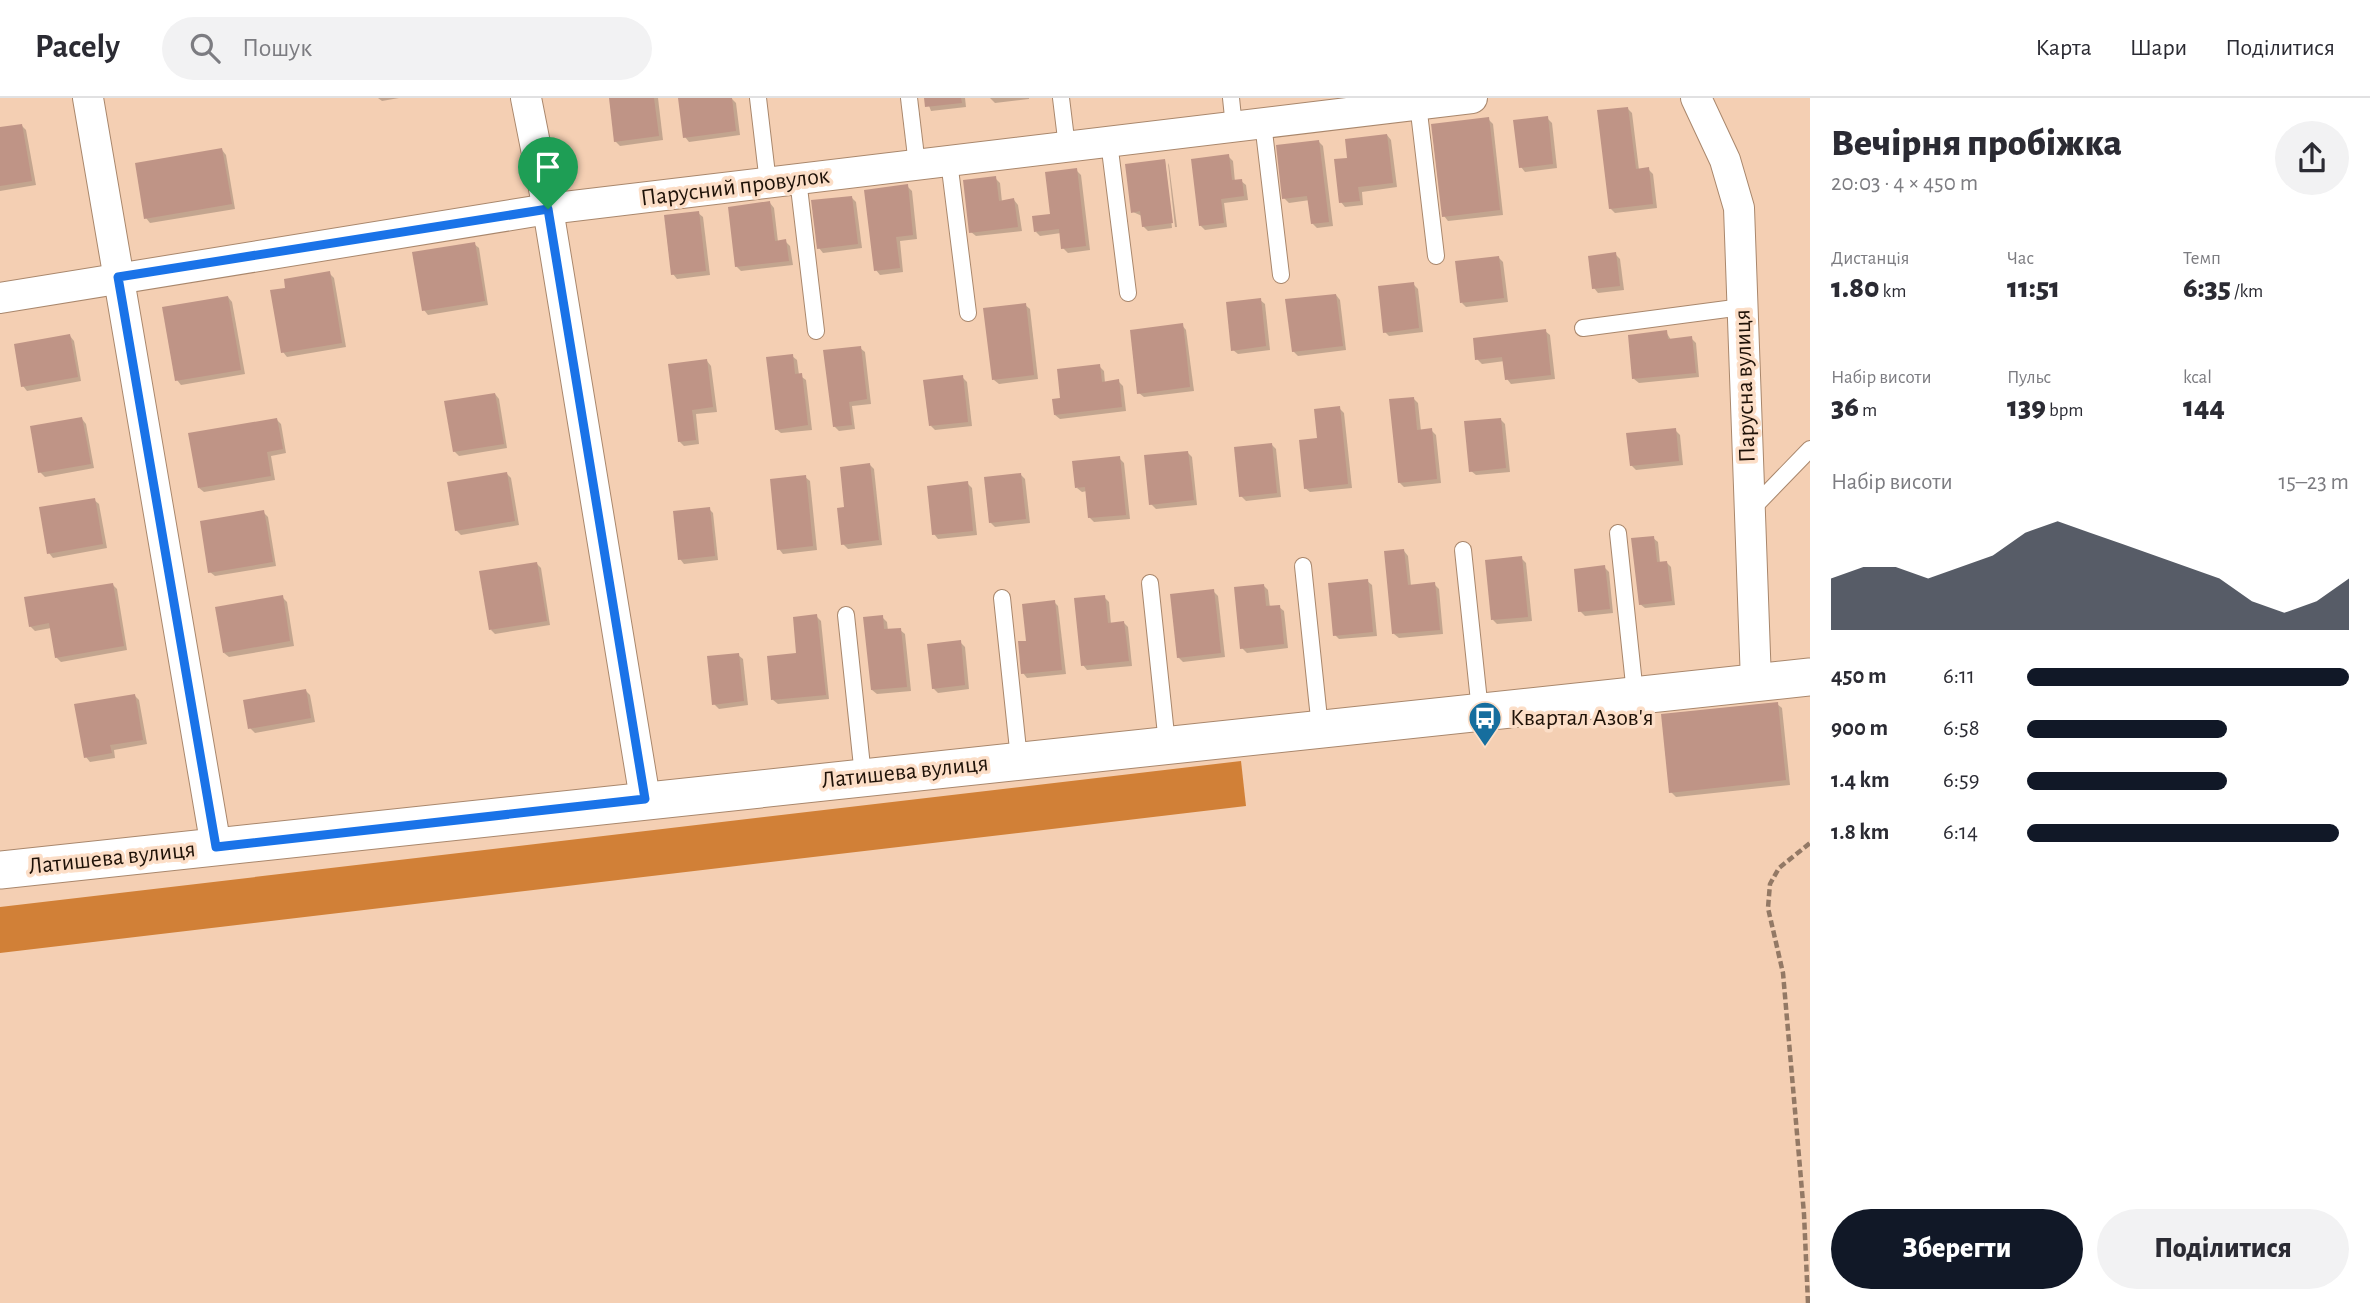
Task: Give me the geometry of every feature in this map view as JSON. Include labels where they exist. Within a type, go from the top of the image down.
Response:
[{"type":"street","points":[[88,98],[216,847]]},
{"type":"street","points":[[526,98],[548,209],[645,799]]},
{"type":"street","name":"Парусний провулок","points":[[0,298],[548,209],[1110,142],[1243,116],[1472,98]]},
{"type":"street","name":"Парусна вулиця","points":[[1696,98],[1725,160],[1738,208],[1756,682]]},
{"type":"street","name":"Латишева вулиця","points":[[0,870],[1635,694],[1756,682],[1809,682]]},
{"type":"lane","points":[[758,98],[768,183]]},
{"type":"lane","points":[[908,98],[917,165]]},
{"type":"lane","points":[[1061,98],[1067,147]]},
{"type":"lane","points":[[1418,104],[1436,257]]},
{"type":"lane","points":[[1243,116],[1281,275]]},
{"type":"lane","points":[[1110,142],[1128,293]]},
{"type":"lane","points":[[950,161],[968,313]]},
{"type":"lane","points":[[798,179],[816,331]]},
{"type":"lane","points":[[1583,328],[1742,307]]},
{"type":"lane","points":[[1749,512],[1810,449]]},
{"type":"lane","points":[[1618,533],[1635,694]]},
{"type":"lane","points":[[1463,550],[1480,711]]},
{"type":"lane","points":[[1303,566],[1320,728]]},
{"type":"lane","points":[[1150,583],[1167,744]]},
{"type":"lane","points":[[1002,598],[1019,760]]},
{"type":"lane","points":[[846,615],[863,776]]},
{"type":"path","points":[[1808,1303],[1804,1214],[1783,973],[1768,908],[1770,884],[1779,868],[1810,843]]},
{"type":"shaded area","points":[[1241,761],[1246,806],[0,953],[0,907]]},
{"type":"building","points":[[609,98],[654,98],[659,136],[614,142]]},
{"type":"building","points":[[678,98],[732,98],[736,131],[683,138]]},
{"type":"building","points":[[924,98],[961,98],[962,103],[925,107]]},
{"type":"building","points":[[1628,107],[1636,169],[1649,167],[1653,204],[1609,209],[1597,110]]},
{"type":"building","points":[[1548,116],[1553,164],[1519,168],[1513,120]]},
{"type":"building","points":[[1489,117],[1500,210],[1442,217],[1431,124]]},
{"type":"building","points":[[22,124],[32,181],[0,186],[0,127]]},
{"type":"building","points":[[1387,134],[1393,183],[1358,187],[1360,201],[1339,203],[1334,159],[1347,158],[1345,139]]},
{"type":"building","points":[[1319,140],[1329,222],[1311,224],[1307,196],[1282,199],[1276,145]]},
{"type":"building","points":[[222,148],[232,204],[144,219],[135,163]]},
{"type":"building","points":[[1229,154],[1232,180],[1242,179],[1244,196],[1221,199],[1224,223],[1199,226],[1191,159]]},
{"type":"building","points":[[1165,159],[1173,223],[1142,227],[1140,211],[1131,213],[1125,164]]},
{"type":"building","points":[[1077,168],[1086,246],[1061,249],[1059,229],[1034,232],[1032,216],[1050,214],[1045,172]]},
{"type":"building","points":[[996,176],[999,201],[1014,198],[1018,227],[969,233],[963,180]]},
{"type":"building","points":[[908,184],[913,235],[896,237],[900,268],[874,271],[864,190]]},
{"type":"building","points":[[852,196],[858,244],[817,249],[811,200]]},
{"type":"building","points":[[770,201],[775,241],[786,239],[789,261],[735,267],[728,207]]},
{"type":"building","points":[[699,211],[706,271],[671,275],[664,215]]},
{"type":"building","points":[[475,242],[485,301],[422,311],[412,252]]},
{"type":"building","points":[[1616,252],[1620,286],[1592,289],[1588,256]]},
{"type":"building","points":[[1499,256],[1504,298],[1460,303],[1455,261]]},
{"type":"building","points":[[330,271],[342,343],[281,353],[270,290],[285,288],[284,279]]},
{"type":"building","points":[[1414,282],[1419,328],[1383,333],[1378,286]]},
{"type":"building","points":[[1336,294],[1343,346],[1292,352],[1285,299]]},
{"type":"building","points":[[228,296],[241,370],[175,381],[162,307]]},
{"type":"building","points":[[1261,298],[1266,346],[1231,351],[1226,302]]},
{"type":"building","points":[[1026,303],[1034,375],[992,380],[983,308]]},
{"type":"building","points":[[1183,323],[1190,387],[1137,394],[1130,330]]},
{"type":"building","points":[[1546,329],[1551,375],[1505,380],[1502,357],[1475,360],[1473,338]]},
{"type":"building","points":[[1667,330],[1668,339],[1692,336],[1696,373],[1632,379],[1628,335]]},
{"type":"building","points":[[70,334],[78,377],[21,387],[14,344]]},
{"type":"building","points":[[861,346],[867,399],[849,402],[852,425],[833,427],[823,350]]},
{"type":"building","points":[[793,354],[795,374],[802,373],[808,425],[775,430],[766,357]]},
{"type":"building","points":[[707,359],[713,407],[692,410],[696,440],[678,442],[668,364]]},
{"type":"building","points":[[1100,364],[1102,382],[1119,379],[1122,407],[1054,415],[1052,399],[1060,398],[1057,369]]},
{"type":"building","points":[[963,375],[968,422],[929,426],[923,380]]},
{"type":"building","points":[[495,393],[504,444],[453,452],[444,401]]},
{"type":"building","points":[[1414,397],[1417,430],[1432,428],[1437,479],[1398,483],[1389,399]]},
{"type":"building","points":[[1340,406],[1348,484],[1304,489],[1299,440],[1317,438],[1314,409]]},
{"type":"building","points":[[82,417],[91,464],[38,473],[30,426]]},
{"type":"building","points":[[277,418],[283,449],[267,452],[271,476],[198,488],[188,433]]},
{"type":"building","points":[[1501,418],[1506,468],[1469,472],[1464,421]]},
{"type":"building","points":[[1676,428],[1679,461],[1630,466],[1626,433]]},
{"type":"building","points":[[1272,443],[1277,493],[1239,497],[1234,447]]},
{"type":"building","points":[[1188,451],[1194,500],[1149,505],[1144,455]]},
{"type":"building","points":[[1120,456],[1126,515],[1088,518],[1085,487],[1075,488],[1072,461]]},
{"type":"building","points":[[870,463],[879,540],[841,545],[837,508],[844,507],[840,467]]},
{"type":"building","points":[[507,472],[515,521],[455,531],[447,482]]},
{"type":"building","points":[[1021,473],[1026,519],[989,523],[984,477]]},
{"type":"building","points":[[806,475],[813,546],[777,550],[770,479]]},
{"type":"building","points":[[968,481],[973,531],[932,535],[927,486]]},
{"type":"building","points":[[95,498],[103,544],[47,554],[39,507]]},
{"type":"building","points":[[710,507],[715,556],[678,560],[673,511]]},
{"type":"building","points":[[264,510],[273,562],[208,573],[200,521]]},
{"type":"building","points":[[1654,536],[1657,562],[1667,561],[1672,601],[1639,605],[1631,538]]},
{"type":"building","points":[[1404,549],[1408,585],[1435,582],[1440,630],[1392,634],[1384,551]]},
{"type":"building","points":[[1522,556],[1528,617],[1491,620],[1485,560]]},
{"type":"building","points":[[537,562],[547,621],[489,630],[479,571]]},
{"type":"building","points":[[1605,565],[1610,609],[1578,612],[1574,569]]},
{"type":"building","points":[[1368,579],[1373,632],[1333,636],[1328,583]]},
{"type":"building","points":[[113,583],[124,646],[55,658],[49,623],[29,627],[24,597]]},
{"type":"building","points":[[1264,584],[1266,606],[1280,605],[1284,644],[1240,649],[1234,587]]},
{"type":"building","points":[[1214,589],[1221,653],[1177,658],[1170,594]]},
{"type":"building","points":[[283,595],[290,641],[223,653],[215,607]]},
{"type":"building","points":[[1105,595],[1108,623],[1124,621],[1129,661],[1081,666],[1074,598]]},
{"type":"building","points":[[1055,600],[1062,670],[1021,674],[1018,641],[1026,641],[1022,604]]},
{"type":"building","points":[[817,614],[826,695],[771,700],[767,656],[796,653],[793,617]]},
{"type":"building","points":[[883,615],[884,629],[901,628],[907,687],[871,690],[863,617]]},
{"type":"building","points":[[961,640],[965,685],[932,689],[927,644]]},
{"type":"building","points":[[739,653],[744,701],[712,705],[707,656]]},
{"type":"building","points":[[306,689],[311,718],[248,729],[243,700]]},
{"type":"building","points":[[135,694],[143,740],[110,745],[112,753],[84,758],[74,704]]},
{"type":"building","points":[[1778,702],[1786,780],[1669,793],[1661,714]]},
{"type":"place","name":"Квартал Азов'я","points":[[1485,748]]},
{"type":"route","points":[[548,209],[645,799],[216,847],[118,277],[548,209]]}]
